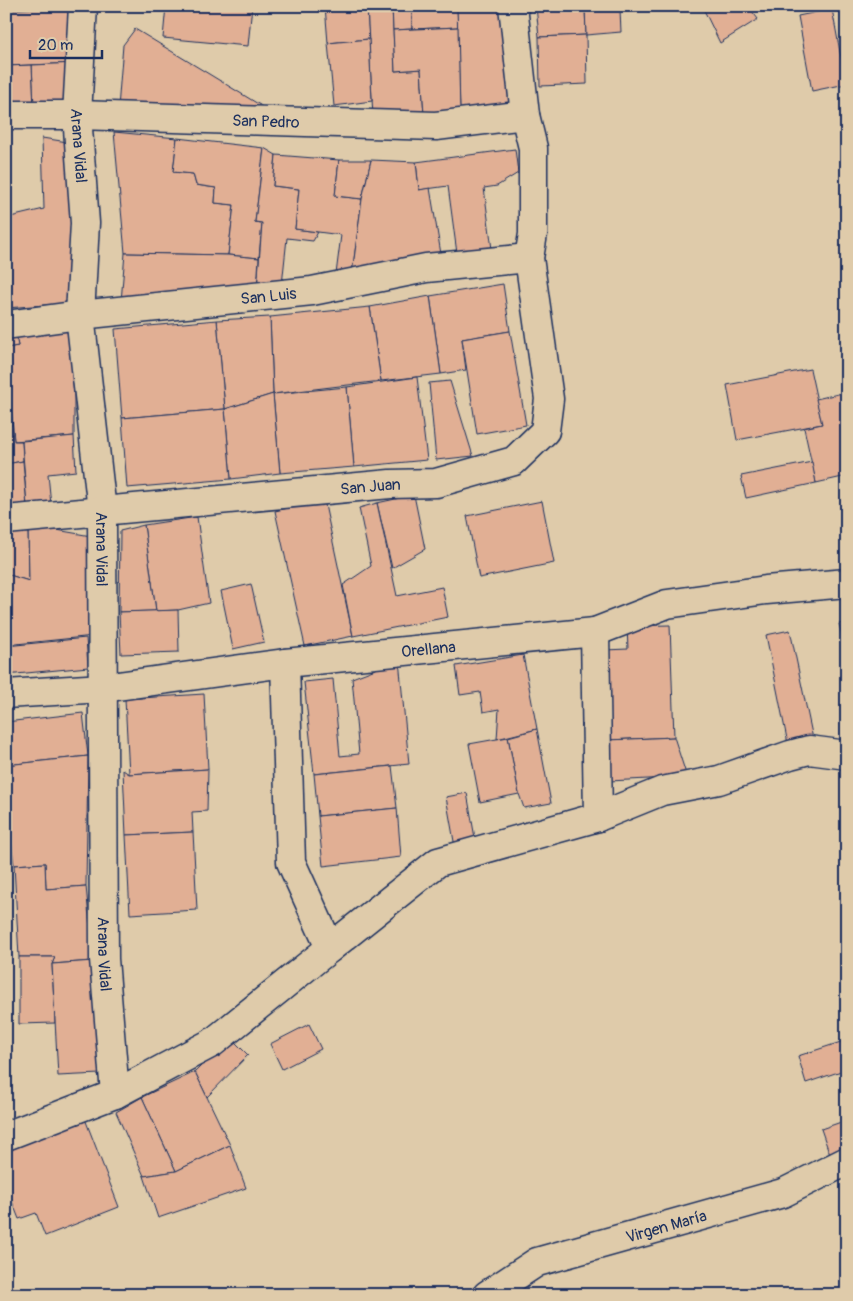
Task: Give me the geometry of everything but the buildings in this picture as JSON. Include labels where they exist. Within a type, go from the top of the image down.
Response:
[{"type":"street","name":"Arana Vidal","points":[[83,6],[77,115],[85,223],[80,314],[102,511],[104,959],[115,1094]]},
{"type":"street","name":"San Juan","points":[[6,520],[390,484],[436,483],[514,461],[545,431],[549,399],[529,258],[533,234],[533,148],[525,115],[513,6]]},
{"type":"street","name":"San Pedro","points":[[6,115],[77,115],[436,126],[525,115]]},
{"type":"street","name":"San Luis","points":[[6,325],[80,314],[312,290],[426,268],[529,258]]},
{"type":"street","name":"Orellana","points":[[6,694],[103,688],[285,663],[596,632],[667,604],[766,590],[847,583]]},
{"type":"street","points":[[596,632],[598,817]]},
{"type":"street","points":[[285,663],[291,862],[330,948]]},
{"type":"street","points":[[6,1136],[115,1094],[212,1043],[438,862],[598,817],[662,791],[719,780],[809,750],[847,754]]},
{"type":"street","name":"Virgen María","points":[[487,1295],[537,1262],[783,1193],[847,1161]]}]
